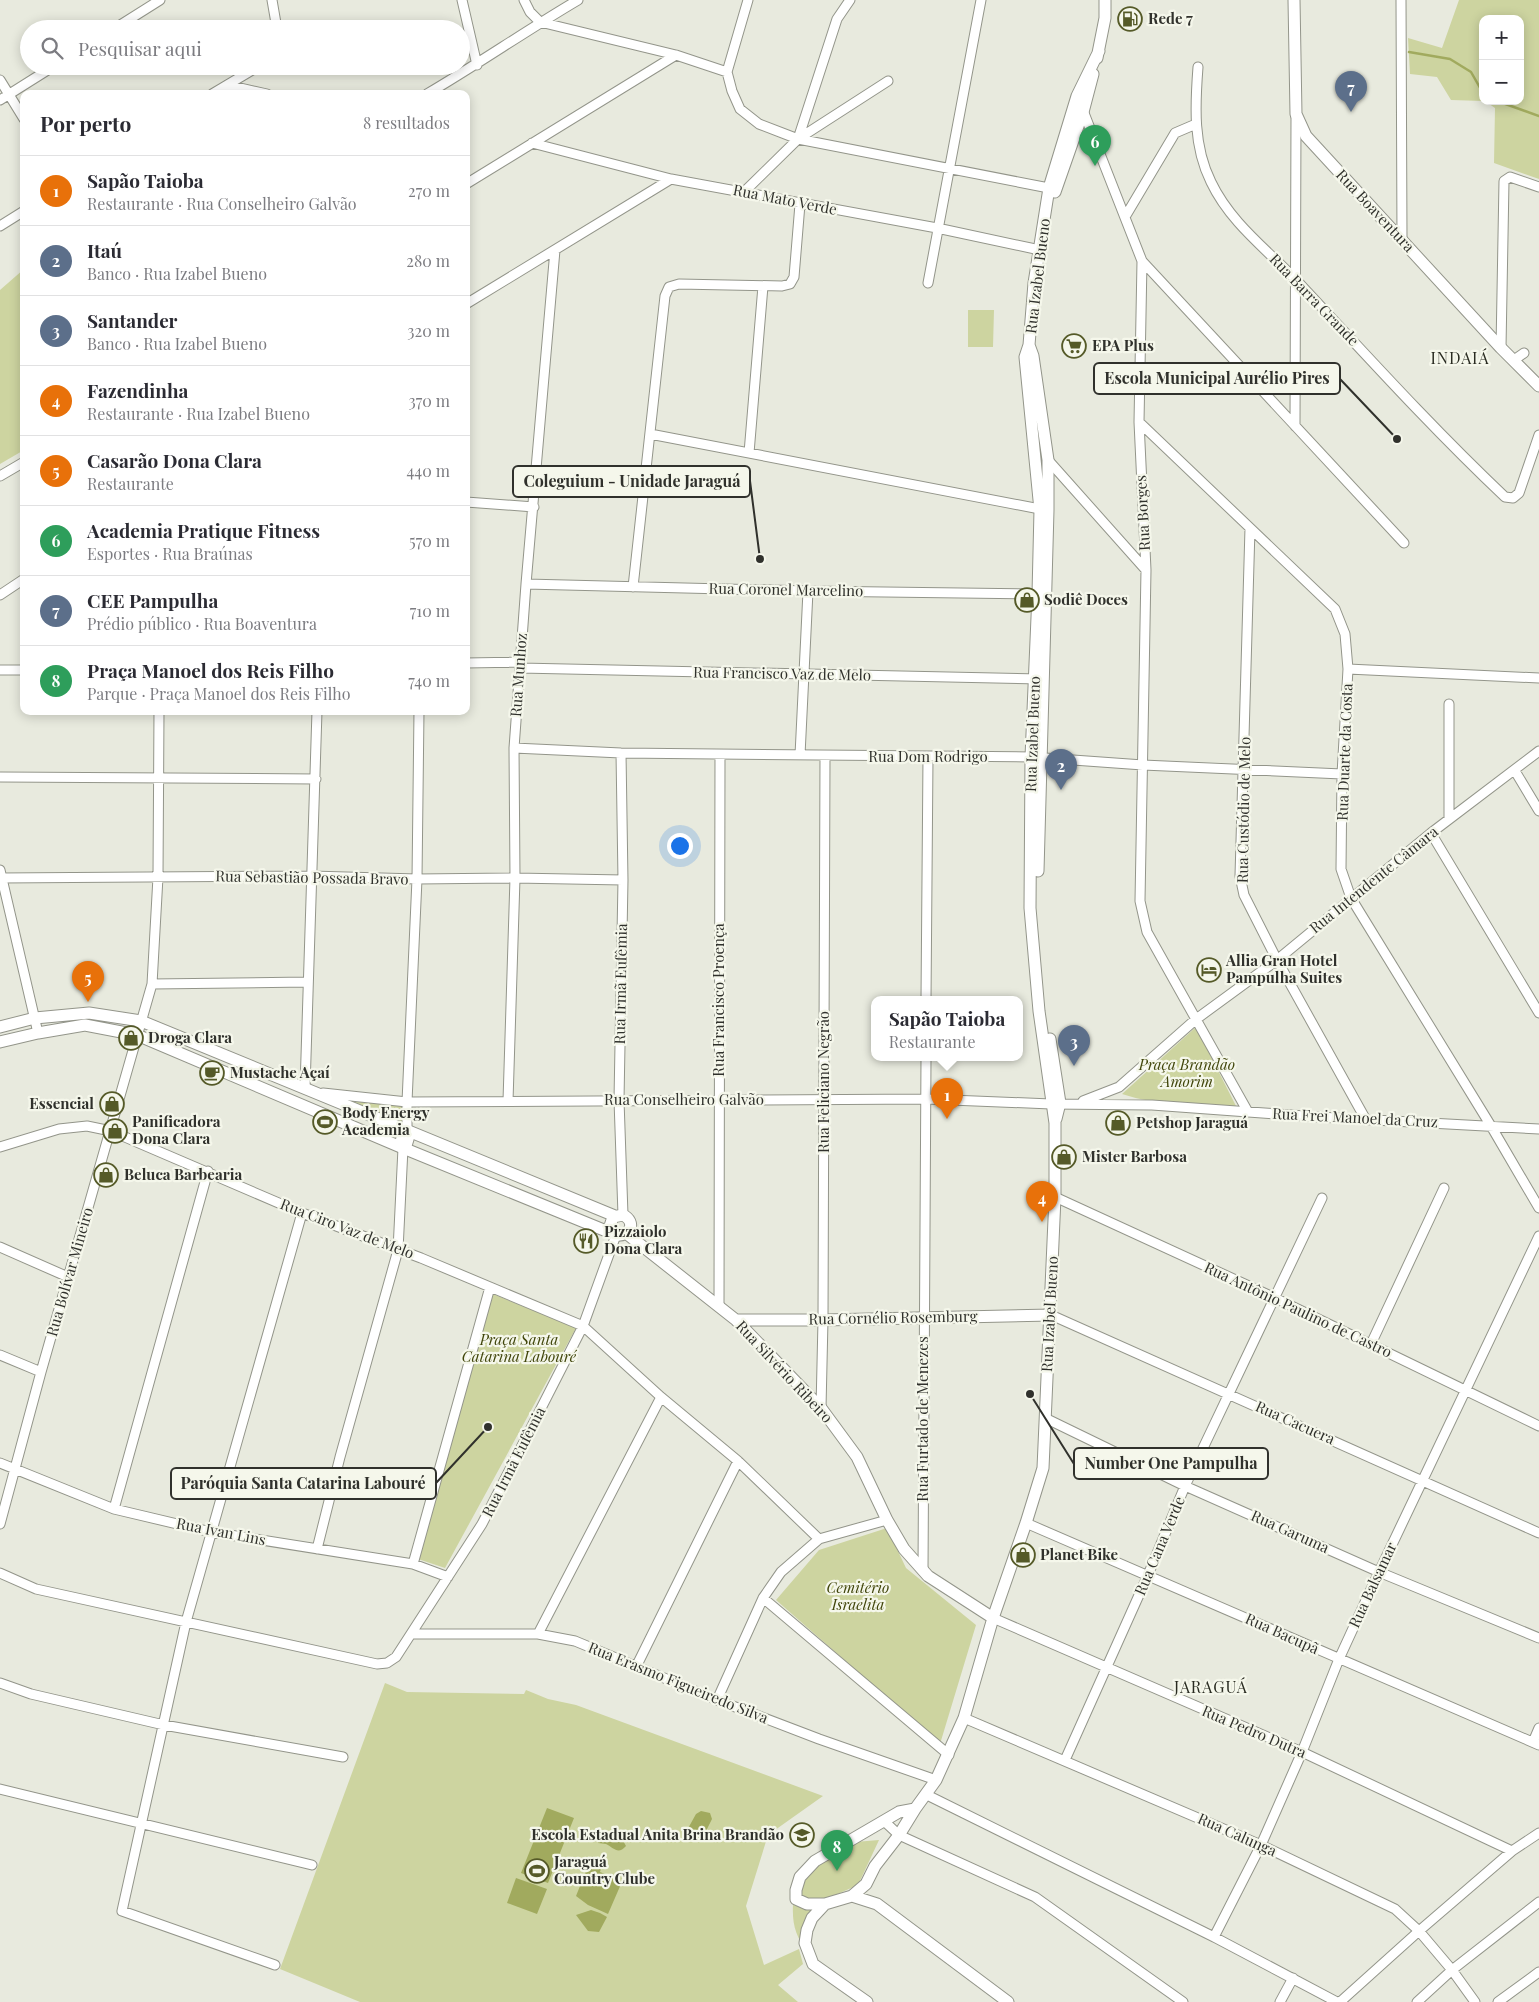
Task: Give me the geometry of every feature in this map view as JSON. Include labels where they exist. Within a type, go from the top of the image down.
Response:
[{"type":"street","points":[[128,20],[160,0]]},
{"type":"street","points":[[272,0],[275,20]]},
{"type":"street","points":[[462,0],[464,20]]},
{"type":"street","points":[[524,0],[530,12],[540,22],[676,55],[727,72]]},
{"type":"street","points":[[470,69],[540,22],[578,0]]},
{"type":"street","points":[[748,0],[727,72],[732,91],[740,109],[759,124],[798,139],[1053,189]]},
{"type":"street","points":[[798,139],[837,19],[850,0]]},
{"type":"street","points":[[928,283],[948,168],[981,0]]},
{"type":"street","name":"Rua Izabel Bueno","points":[[866,1884],[875,1866],[927,1795],[949,1756],[964,1718],[993,1618],[1043,1468],[1051,1315],[1056,1104],[1039,1011],[1030,908],[1044,510],[1029,409],[1025,357],[1029,345],[1034,283],[1047,206],[1083,112],[1099,51],[1105,18],[1105,0]]},
{"type":"street","name":"Rua Boaventura","points":[[1294,0],[1296,114],[1306,136],[1501,348],[1539,386]]},
{"type":"street","points":[[1401,0],[1402,240]]},
{"type":"street","points":[[470,46],[477,65]]},
{"type":"street","name":"Rua Izabel Bueno","points":[[1053,189],[1077,96],[1099,51]]},
{"type":"street","points":[[470,182],[676,55]]},
{"type":"street","name":"Rua Barra Grande","points":[[1198,67],[1196,124],[1199,149],[1210,182],[1230,215],[1294,278],[1456,451],[1505,497],[1513,498],[1519,493],[1539,435]]},
{"type":"street","points":[[0,100],[40,75]]},
{"type":"street","points":[[219,90],[244,75]]},
{"type":"street","points":[[434,90],[460,75]]},
{"type":"street","points":[[0,80],[20,112]]},
{"type":"street","points":[[744,192],[798,139],[888,81]]},
{"type":"street","points":[[227,85],[249,90]]},
{"type":"street","points":[[1077,96],[1142,261],[1404,543]]},
{"type":"street","points":[[1295,426],[1296,114]]},
{"type":"street","points":[[1125,216],[1175,133],[1196,124]]},
{"type":"street","name":"Rua Mato Verde","points":[[532,143],[671,179],[937,228],[1040,250]]},
{"type":"street","points":[[1501,348],[1504,181],[1510,177],[1539,187]]},
{"type":"street","points":[[470,302],[671,179]]},
{"type":"street","points":[[633,587],[665,296],[669,287],[679,284],[782,286],[790,284],[794,277],[800,204]]},
{"type":"street","points":[[0,226],[20,214]]},
{"type":"street","name":"Rua Munhoz","points":[[508,1101],[515,878],[514,748],[555,250]]},
{"type":"street","name":"Rua Borges","points":[[1142,261],[1139,422],[1146,570],[1140,901],[1147,932],[1248,1112]]},
{"type":"street","points":[[749,453],[763,286]]},
{"type":"street","name":"Rua Izabel Bueno","points":[[1029,345],[1033,356],[1048,460],[1053,472],[1044,510]]},
{"type":"street","points":[[1514,360],[1524,353]]},
{"type":"street","points":[[1029,409],[1033,416],[1040,450],[1048,460]]},
{"type":"street","name":"Rua Duarte da Costa","points":[[1139,422],[1335,609],[1345,634],[1348,669],[1342,774],[1341,869],[1351,898],[1491,1126]]},
{"type":"street","points":[[650,434],[1044,510]]},
{"type":"street","points":[[0,476],[20,464]]},
{"type":"street","points":[[1053,472],[1146,570]]},
{"type":"street","points":[[470,502],[534,506]]},
{"type":"street","name":"Rua Custódio de Melo","points":[[1250,528],[1240,876],[1244,895],[1277,960],[1366,1120]]},
{"type":"street","points":[[0,595],[20,582]]},
{"type":"street","name":"Rua Coronel Marcelino","points":[[526,584],[808,591],[1042,594]]},
{"type":"street","points":[[800,755],[808,591]]},
{"type":"street","name":"Rua Francisco Vaz de Melo","points":[[470,662],[805,675],[1039,679]]},
{"type":"street","points":[[1348,669],[1539,678]]},
{"type":"street","points":[[0,670],[20,670]]},
{"type":"street","points":[[1449,704],[1449,819]]},
{"type":"street","name":"Rua Bolívar Mineiro","points":[[0,1524],[41,1372],[112,1132],[152,984],[158,877],[157,778],[159,715]]},
{"type":"street","points":[[305,1088],[317,715]]},
{"type":"street","points":[[317,1549],[340,1457],[398,1250],[403,1148],[407,1146],[410,1136],[407,1130],[407,1102],[417,879],[419,715]]},
{"type":"street","name":"Rua Dom Rodrigo","points":[[514,748],[720,755],[1036,758],[1342,774]]},
{"type":"street","name":"Rua Intendente Câmara","points":[[1078,1103],[1119,1088],[1195,1020],[1277,960],[1430,833],[1515,771],[1539,751]]},
{"type":"street","name":"Rua Irmã Eufêmia","points":[[619,1215],[623,880],[621,753]]},
{"type":"street","name":"Rua Francisco Proença","points":[[719,1305],[720,755]]},
{"type":"street","name":"Rua Feliciano Negrão","points":[[821,1408],[824,1320],[825,756]]},
{"type":"street","points":[[926,996],[928,757]]},
{"type":"street","points":[[1515,771],[1539,811]]},
{"type":"street","points":[[0,777],[316,780]]},
{"type":"street","points":[[1430,833],[1539,1013]]},
{"type":"street","points":[[1,875],[38,1033]]},
{"type":"street","name":"Rua Sebastião Possada Bravo","points":[[1,875],[623,880]]},
{"type":"street","points":[[152,984],[307,982]]},
{"type":"street","points":[[0,1027],[35,1018],[89,1013],[141,1021],[619,1215],[631,1222],[631,1229],[619,1234],[610,1223],[619,1215]]},
{"type":"street","name":"Rua Silvério Ribeiro","points":[[0,1042],[85,1025],[137,1035],[403,1148],[619,1234],[719,1305],[748,1332],[821,1408],[857,1457],[887,1520],[904,1549],[928,1576],[993,1618]]},
{"type":"street","name":"Rua Furtado de Menezes","points":[[923,1571],[926,1061]]},
{"type":"street","points":[[1119,1088],[1120,1102],[1126,1105]]},
{"type":"street","name":"Rua Conselheiro Galvão","points":[[316,1092],[407,1102],[926,1099],[1056,1104]]},
{"type":"street","name":"Rua Frei Manoel da Cruz","points":[[1056,1104],[1152,1105],[1366,1120],[1539,1129]]},
{"type":"street","name":"Rua Ciro Vaz de Melo","points":[[0,1147],[59,1129],[87,1126],[112,1132],[208,1171],[302,1213],[583,1326],[661,1397],[738,1461],[819,1539]]},
{"type":"street","points":[[1491,1126],[1539,1208]]},
{"type":"street","points":[[114,1510],[208,1171]]},
{"type":"street","points":[[1371,1344],[1444,1188]]},
{"type":"street","name":"Rua Antônio Paulino de Castro","points":[[1055,1197],[1275,1298],[1539,1426]]},
{"type":"street","name":"Rua Cana Verde","points":[[1065,1760],[1148,1575],[1185,1486],[1322,1198]]},
{"type":"street","points":[[275,1964],[122,1911],[186,1622],[302,1213]]},
{"type":"street","name":"Rua Irmã Eufêmia","points":[[186,1622],[377,1664],[387,1663],[396,1657],[482,1524],[583,1326],[619,1234]]},
{"type":"street","name":"Rua Balsamar","points":[[1214,1937],[1261,1845],[1302,1752],[1339,1659],[1379,1572],[1466,1391],[1536,1252],[1539,1236]]},
{"type":"street","points":[[0,1246],[68,1277]]},
{"type":"street","points":[[413,1564],[490,1287]]},
{"type":"street","name":"Rua Cornélio Rosemburg","points":[[736,1320],[1051,1315]]},
{"type":"street","name":"Rua Cacuera","points":[[1051,1315],[1539,1533]]},
{"type":"street","points":[[748,1332],[751,1320]]},
{"type":"street","points":[[0,1355],[41,1372]]},
{"type":"street","points":[[538,1634],[661,1397]]},
{"type":"street","name":"Rua Garuma","points":[[1045,1418],[1185,1486],[1379,1572],[1539,1638]]},
{"type":"street","points":[[637,1665],[738,1461]]},
{"type":"street","name":"Rua Ivan Lins","points":[[0,1463],[114,1510],[210,1532],[413,1564],[448,1577]]},
{"type":"street","points":[[717,1700],[762,1598],[781,1572],[819,1539],[887,1520]]},
{"type":"street","name":"Rua Bacupã","points":[[1026,1523],[1536,1743]]},
{"type":"street","points":[[0,1573],[36,1589],[186,1622]]},
{"type":"street","points":[[762,1598],[949,1756]]},
{"type":"street","name":"Rua Pedro Dutra","points":[[993,1618],[1302,1752],[1512,1851]]},
{"type":"street","name":"Rua Erasmo Figueiredo Silva","points":[[411,1634],[538,1634],[576,1641],[717,1700],[819,1739],[936,1780]]},
{"type":"street","points":[[0,1684],[31,1694],[164,1725],[344,1757]]},
{"type":"street","name":"Rua Calunga","points":[[964,1718],[1261,1845],[1396,1908],[1419,1931],[1452,1970],[1475,2002]]},
{"type":"street","points":[[1536,1743],[1539,1728]]},
{"type":"street","points":[[0,1789],[312,1865]]},
{"type":"street","points":[[927,1795],[1214,1937],[1338,2002],[1512,1851],[1539,1833]]},
{"type":"street","points":[[877,1904],[866,1884],[852,1896],[825,1904],[807,1904],[796,1899],[796,1890],[800,1877],[815,1861],[900,1812],[915,1809]]},
{"type":"street","points":[[884,1821],[899,1835],[1035,1897],[1183,2002]]},
{"type":"street","points":[[852,1896],[877,1904],[1008,2002]]},
{"type":"street","points":[[1417,2002],[1452,1970],[1539,1902]]},
{"type":"street","points":[[825,1904],[812,1918],[807,1930],[805,1943],[813,1964],[867,2002]]},
{"type":"street","points":[[1498,2002],[1539,1972]]},
{"type":"street","points":[[1280,2002],[1293,1978]]},
{"type":"green space","points":[[1459,0],[1539,0],[1539,179],[1494,163],[1495,108],[1491,105],[1524,105],[1524,15],[1479,15],[1479,101],[1451,100],[1437,77],[1410,74],[1408,38],[1442,48]]},
{"type":"green space","points":[[20,272],[20,452],[0,464],[0,290]]},
{"type":"green space","points":[[968,310],[994,310],[993,347],[968,347]]},
{"type":"green space","name":"Praça Brandão Amorim","points":[[1196,1027],[1236,1106],[1164,1103],[1122,1094]]},
{"type":"green space","points":[[334,1095],[403,1100],[405,1126]]},
{"type":"green space","name":"Praça Santa Catarina Labouré","points":[[493,1294],[576,1328],[445,1568],[418,1559]]},
{"type":"green space","name":"Cemitério Israelita","points":[[887,1528],[906,1568],[976,1625],[940,1744],[776,1600],[819,1550]]},
{"type":"green space","name":"Jaraguá Country Clube","points":[[385,1683],[407,1692],[524,1694],[526,1690],[548,1699],[576,1705],[823,1796],[768,1835],[746,1906],[764,1965],[799,1949],[803,1964],[778,1985],[798,2002],[360,2002],[280,1969]]},
{"type":"green space","points":[[879,1840],[858,1885],[824,1900],[796,1900],[802,1878],[816,1864],[855,1842]]},
{"type":"green space","points":[[793,1905],[806,1908],[821,1905],[811,1917],[808,1953],[800,1942],[796,1930],[793,1919]]},
{"type":"shaded area","points":[[547,1808],[574,1818],[548,1883],[521,1873]]},
{"type":"shaded area","points":[[701,1811],[710,1813],[712,1819],[707,1829],[706,1840],[694,1839],[686,1832],[696,1814]]},
{"type":"shaded area","points":[[604,1834],[609,1837],[621,1837],[626,1846],[618,1850],[606,1844],[598,1843],[598,1838]]},
{"type":"shaded area","points":[[592,1856],[604,1860],[600,1872],[620,1880],[621,1884],[608,1914],[588,1905],[576,1896]]},
{"type":"shaded area","points":[[516,1878],[547,1889],[537,1914],[507,1903]]},
{"type":"shaded area","points":[[591,1910],[607,1917],[599,1932],[588,1931],[576,1915]]},
{"type":"waterway","points":[[1409,52],[1450,59],[1471,72],[1479,86]]},
{"type":"waterway","points":[[1508,105],[1539,116]]},
{"type":"place","name":"Rede 7","points":[[1130,19]]},
{"type":"place","name":"CEE Pampulha","points":[[1351,112]]},
{"type":"place","name":"Academia Pratique Fitness","points":[[1095,166]]},
{"type":"place","name":"EPA Plus","points":[[1074,346]]},
{"type":"place","name":"Escola Municipal Aurélio Pires","points":[[1397,439]]},
{"type":"place","name":"Coleguium - Unidade Jaraguá","points":[[760,559]]},
{"type":"place","name":"Sodiê Doces","points":[[1027,600]]},
{"type":"place","name":"Itaú","points":[[1061,790]]},
{"type":"place","name":"Allia Gran Hotel Pampulha Suites","points":[[1209,970]]},
{"type":"place","name":"Casarão Dona Clara","points":[[88,1002]]},
{"type":"place","name":"Droga Clara","points":[[131,1038]]},
{"type":"place","name":"Santander","points":[[1074,1066]]},
{"type":"place","name":"Mustache Açaí","points":[[212,1073]]},
{"type":"place","name":"Essencial","points":[[112,1104]]},
{"type":"place","name":"Sapão Taioba","points":[[947,1119]]},
{"type":"place","name":"Body Energy Academia","points":[[325,1122]]},
{"type":"place","name":"Petshop Jaraguá","points":[[1118,1123]]},
{"type":"place","name":"Panificadora Dona Clara","points":[[115,1131]]},
{"type":"place","name":"Mister Barbosa","points":[[1064,1157]]},
{"type":"place","name":"Beluca Barbearia","points":[[106,1175]]},
{"type":"place","name":"Fazendinha","points":[[1042,1222]]},
{"type":"place","name":"Pizzaiolo Dona Clara","points":[[586,1241]]},
{"type":"place","name":"Number One Pampulha","points":[[1030,1394]]},
{"type":"place","name":"Paróquia Santa Catarina Labouré","points":[[488,1427]]},
{"type":"place","name":"Planet Bike","points":[[1023,1555]]},
{"type":"place","name":"Escola Estadual Anita Brina Brandão","points":[[802,1835]]},
{"type":"place","name":"Jaraguá Country Clube","points":[[537,1871]]},
{"type":"place","name":"Praça Manoel dos Reis Filho","points":[[837,1871]]},
{"type":"district","name":"INDAIÁ","points":[[1460,358]]},
{"type":"district","name":"JARAGUÁ","points":[[1211,1687]]}]
